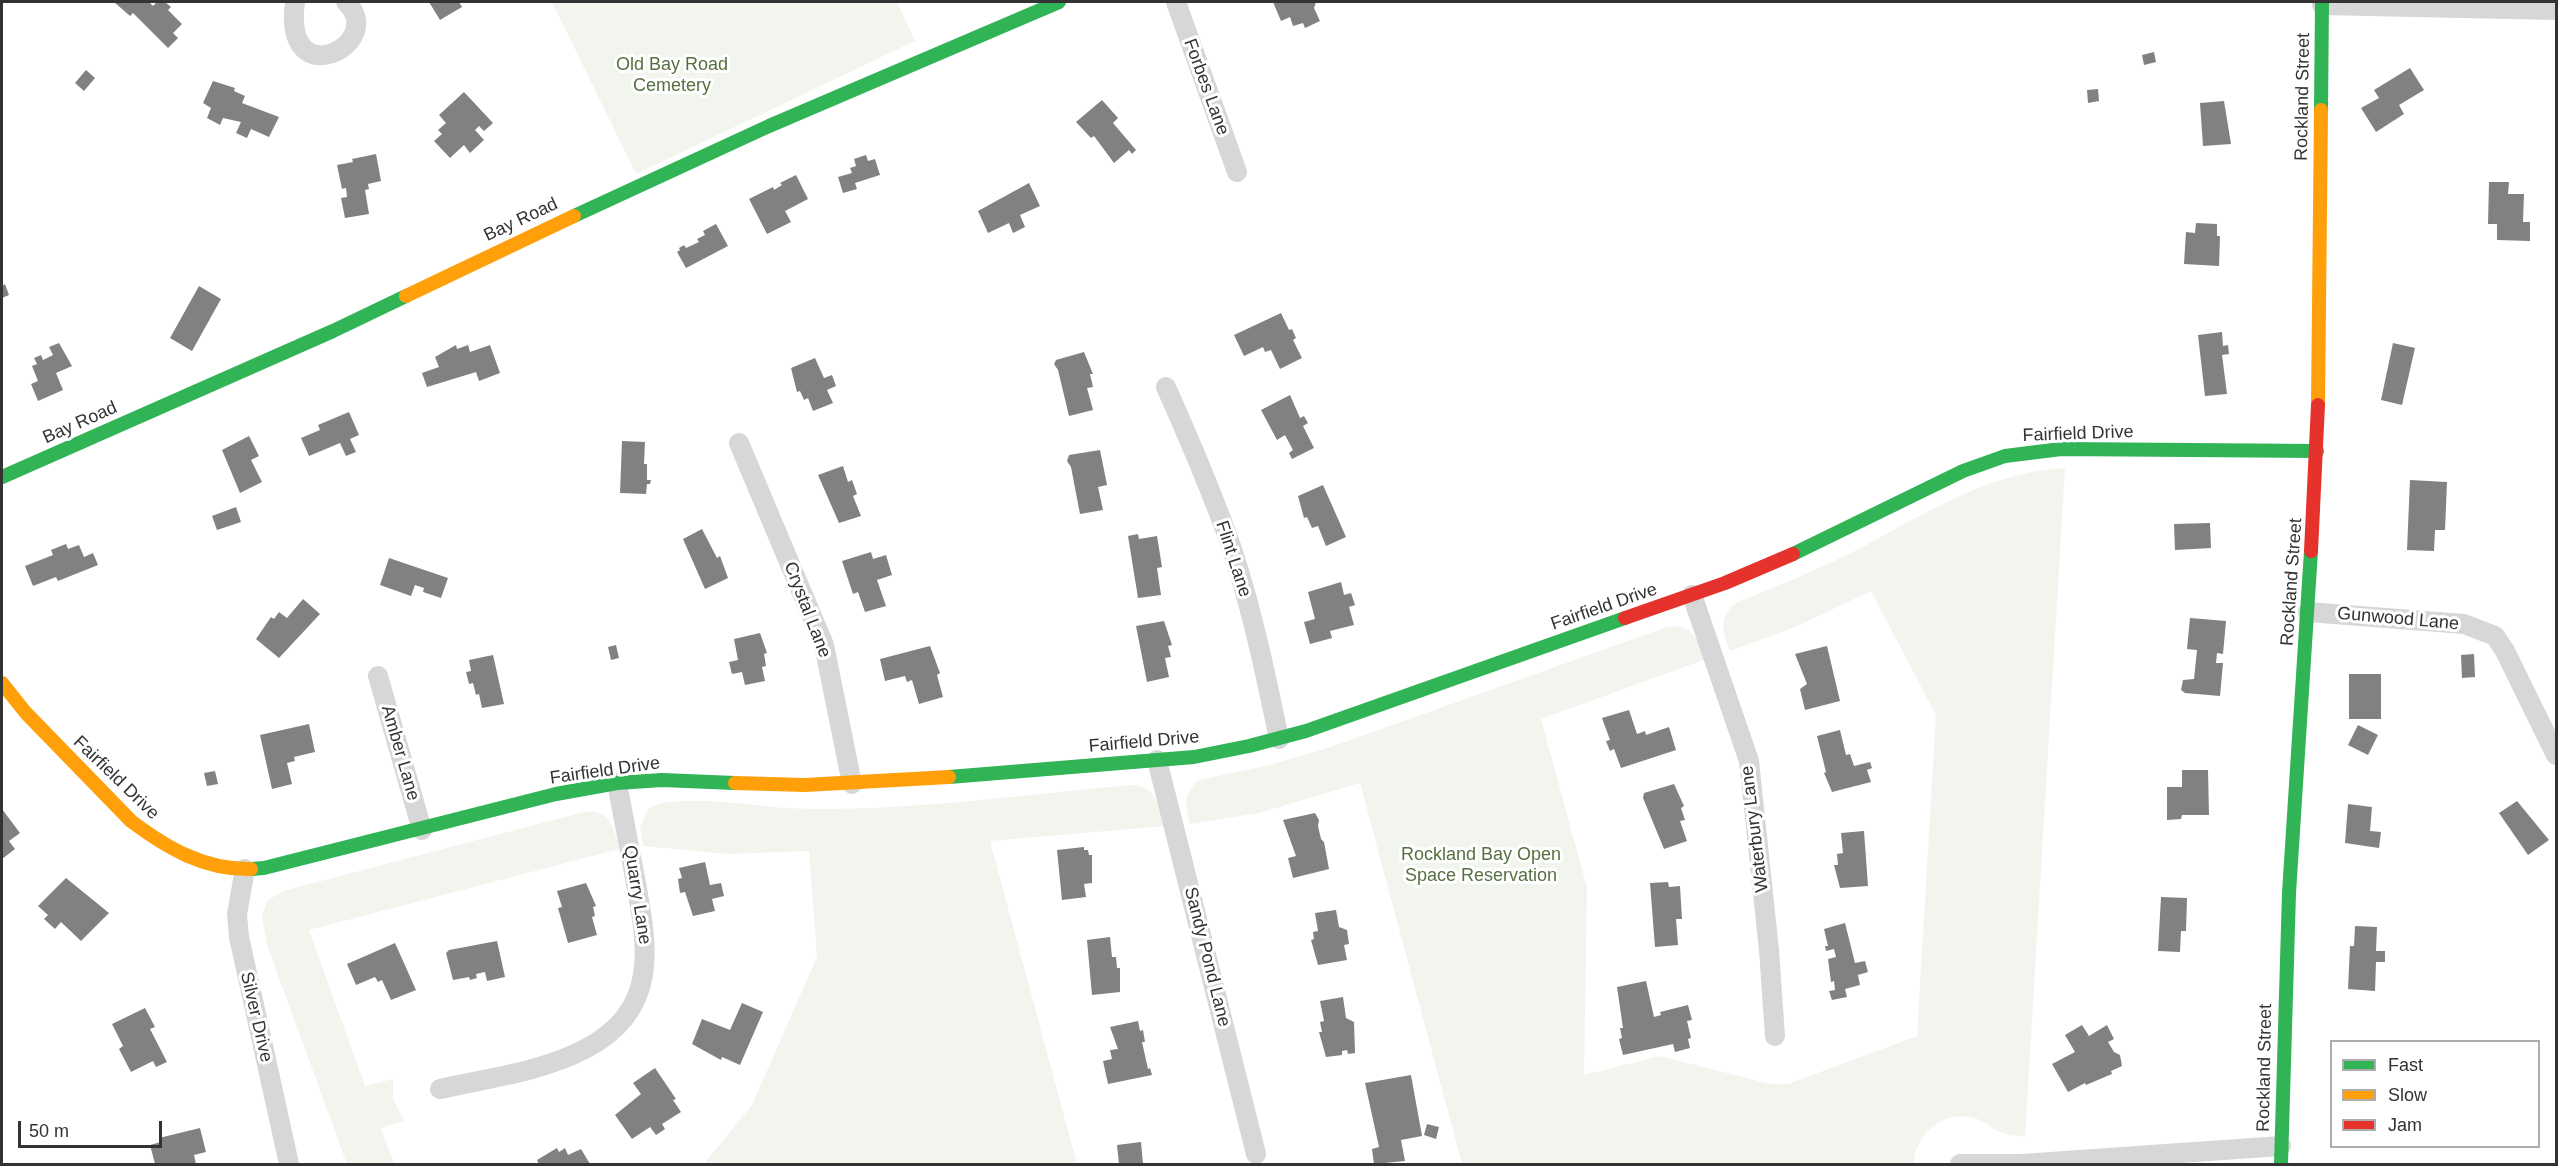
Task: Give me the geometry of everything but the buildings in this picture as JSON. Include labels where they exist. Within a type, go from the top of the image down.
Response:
[{"type":"street","points":[[295,2],[293,20],[296,37],[303,49],[316,56],[334,54],[348,44],[356,32],[356,17],[346,2]]},
{"type":"street","name":"Bay Road","points":[[2,477],[333,331],[511,245],[769,126],[1059,2]]},
{"type":"street","name":"Forbes Lane","points":[[1176,2],[1237,172]]},
{"type":"street","points":[[2322,3],[2556,10]]},
{"type":"street","name":"Rockland Street","points":[[2281,1155],[2289,893],[2317,451],[2322,3]]},
{"type":"street","name":"Flint Lane","points":[[1166,387],[1208,484],[1233,554],[1260,647],[1279,739]]},
{"type":"street","name":"Crystal Lane","points":[[739,443],[824,645],[852,784]]},
{"type":"street","name":"Fairfield Drive","points":[[2,683],[26,713],[131,821],[148,835],[196,862],[215,867],[245,869],[282,865],[556,794],[617,783],[662,780],[852,784],[1194,757],[1279,739],[1692,595],[1813,546],[1952,475],[2005,456],[2061,449],[2317,451]]},
{"type":"street","name":"Waterbury Lane","points":[[1692,595],[1749,761],[1775,1036]]},
{"type":"street","name":"Gunwood Lane","points":[[2308,612],[2464,624],[2494,636],[2505,651],[2556,755]]},
{"type":"street","name":"Amber Lane","points":[[378,676],[422,830]]},
{"type":"street","name":"Sandy Pond Lane","points":[[1157,760],[1257,1154]]},
{"type":"street","name":"Quarry Lane","points":[[440,1089],[539,1066],[585,1049],[619,1025],[635,1000],[646,966],[646,936],[617,783]]},
{"type":"street","name":"Silver Drive","points":[[245,869],[237,914],[239,937],[289,1164]]},
{"type":"street","points":[[1960,1164],[2281,1155]]},
{"type":"green space","name":"Old Bay Road Cemetery","points":[[552,2],[897,2],[915,41],[636,174]]},
{"type":"green space","name":"Rockland Bay Open Space Reservation","points":[[2065,468],[2025,1137],[2000,1132],[1977,1119],[1954,1117],[1943,1120],[1926,1133],[1920,1142],[1914,1164],[1462,1164],[1360,783],[1259,813],[1190,824],[1187,811],[1188,795],[1199,780],[1270,765],[1328,748],[1667,627],[1683,627],[1693,634],[1706,659],[1541,719],[1587,888],[1584,1075],[1660,1056],[1770,1084],[1788,1084],[1917,1036],[1936,715],[1871,591],[1795,627],[1730,651],[1725,637],[1724,618],[1731,607],[1738,602],[1851,553],[1954,499],[2007,478]]},
{"type":"green space","points":[[1139,786],[1151,793],[1165,826],[990,841],[1077,1164],[704,1164],[752,1105],[817,957],[809,851],[728,854],[643,846],[640,828],[648,809],[658,804],[674,801],[828,809],[915,806]]},
{"type":"green space","points":[[584,812],[599,813],[605,817],[613,827],[619,849],[309,930],[365,1086],[393,1079],[393,1099],[404,1121],[381,1128],[394,1164],[347,1164],[267,945],[262,917],[267,901],[283,891]]},
{"type":"traffic: fast","points":[[574,216],[769,126],[1059,2]]},
{"type":"traffic: fast","points":[[2321,110],[2322,2]]},
{"type":"traffic: fast","points":[[2,477],[333,331],[406,296]]},
{"type":"traffic: fast","points":[[1793,554],[1963,471],[2005,456],[2061,449],[2317,451]]},
{"type":"traffic: fast","points":[[2281,1164],[2289,893],[2311,551]]},
{"type":"traffic: fast","points":[[949,777],[1194,757],[1249,746],[1306,731],[1625,618]]},
{"type":"traffic: fast","points":[[251,869],[264,868],[556,794],[617,783],[662,780],[735,783]]},
{"type":"traffic: slow","points":[[2318,405],[2321,110]]},
{"type":"traffic: slow","points":[[406,296],[574,216]]},
{"type":"traffic: slow","points":[[2,683],[26,713],[131,821],[158,840],[187,856],[217,866],[251,869]]},
{"type":"traffic: slow","points":[[735,783],[805,785],[949,777]]},
{"type":"traffic: jam","points":[[2311,551],[2318,405]]},
{"type":"traffic: jam","points":[[1625,618],[1725,583],[1793,554]]}]
